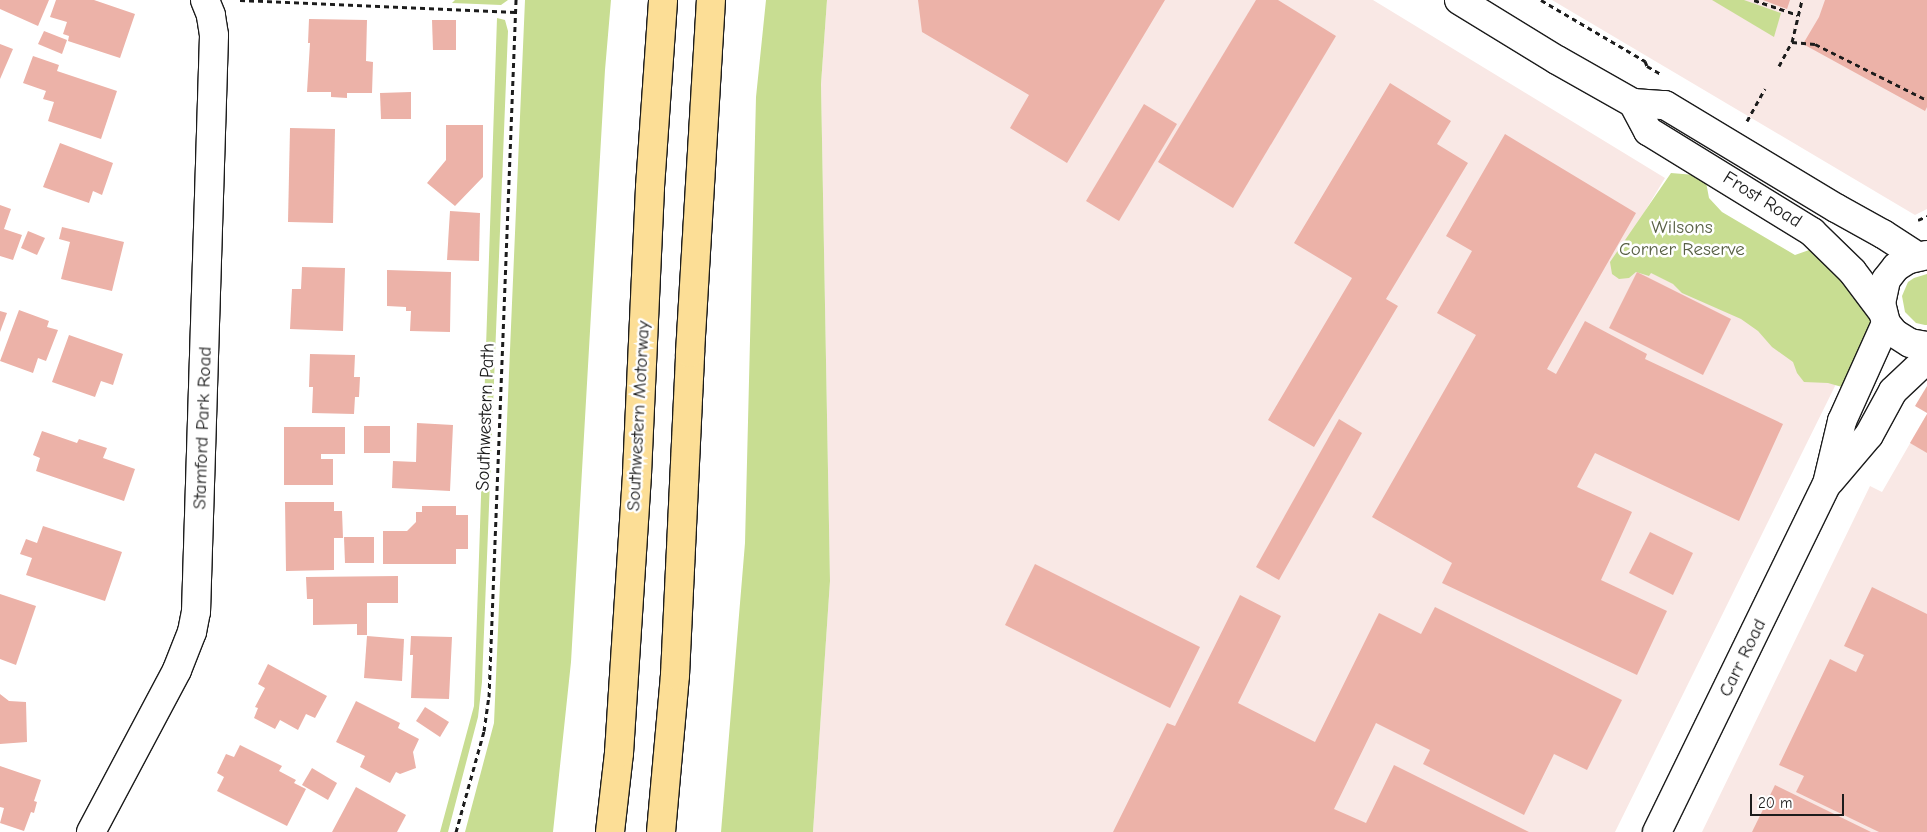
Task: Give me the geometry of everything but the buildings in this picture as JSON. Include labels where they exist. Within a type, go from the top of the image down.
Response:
[{"type":"highway","name":"Southwestern Motorway","points":[[610,832],[619,753],[637,474],[650,188],[663,0]]},
{"type":"highway","points":[[661,832],[675,675],[690,344],[711,0]]},
{"type":"main road","name":"Stamford Park Road","points":[[91,832],[177,670],[186,649],[196,612],[214,35],[211,15],[205,0]]},
{"type":"main road","name":"Frost Road","points":[[1459,0],[1557,60],[1633,103],[1665,105],[1836,208],[1922,256]]},
{"type":"main road","name":"Frost Road","points":[[1633,103],[1648,130],[1812,232],[1852,271],[1894,333],[1905,340],[1927,346]]},
{"type":"main road","name":"Carr Road","points":[[1657,832],[1827,484],[1842,421],[1884,317],[1881,295],[1886,280],[1902,262],[1922,256]]},
{"type":"main road","name":"Carr Road","points":[[1827,484],[1869,435],[1894,391],[1927,359]]},
{"type":"path","points":[[240,0],[516,12]]},
{"type":"path","name":"Southwestern Path","points":[[456,832],[484,731],[489,697],[516,0]]},
{"type":"path","points":[[1754,0],[1798,15]]},
{"type":"path","points":[[1779,66],[1792,42],[1802,0]]},
{"type":"path","points":[[1792,42],[1815,44],[1927,100]]},
{"type":"path","points":[[1746,125],[1765,89]]},
{"type":"shaded area","points":[[827,0],[1373,0],[1665,178],[1618,256],[1838,366],[1837,382],[1615,832],[813,832],[830,581],[821,84]]},
{"type":"shaded area","points":[[1552,0],[1927,0],[1927,209],[1915,215]]},
{"type":"shaded area","points":[[1927,414],[1927,832],[1702,832],[1870,486],[1882,492]]},
{"type":"green space","points":[[455,0],[508,0],[501,5],[452,3]]},
{"type":"green space","points":[[525,0],[611,0],[605,70],[571,662],[553,832],[465,832],[494,723]]},
{"type":"green space","points":[[766,0],[827,0],[821,84],[830,581],[813,832],[721,832],[745,543],[756,97]]},
{"type":"green space","points":[[1712,0],[1744,0],[1781,13],[1774,37]]},
{"type":"green space","points":[[497,18],[505,20],[508,31],[482,682],[478,717],[448,832],[440,832],[474,706]]},
{"type":"green space","name":"Wilsons Corner Reserve","points":[[1671,173],[1695,175],[1706,182],[1709,198],[1722,212],[1795,255],[1812,249],[1857,275],[1846,287],[1853,298],[1870,305],[1879,321],[1847,385],[1842,387],[1828,383],[1804,382],[1797,373],[1793,362],[1772,347],[1758,331],[1741,319],[1682,293],[1673,284],[1651,273],[1649,276],[1636,272],[1629,278],[1619,279],[1612,274],[1610,262]]},
{"type":"green space","points":[[1927,274],[1927,325],[1925,325],[1916,323],[1905,312],[1902,296],[1908,282]]}]
